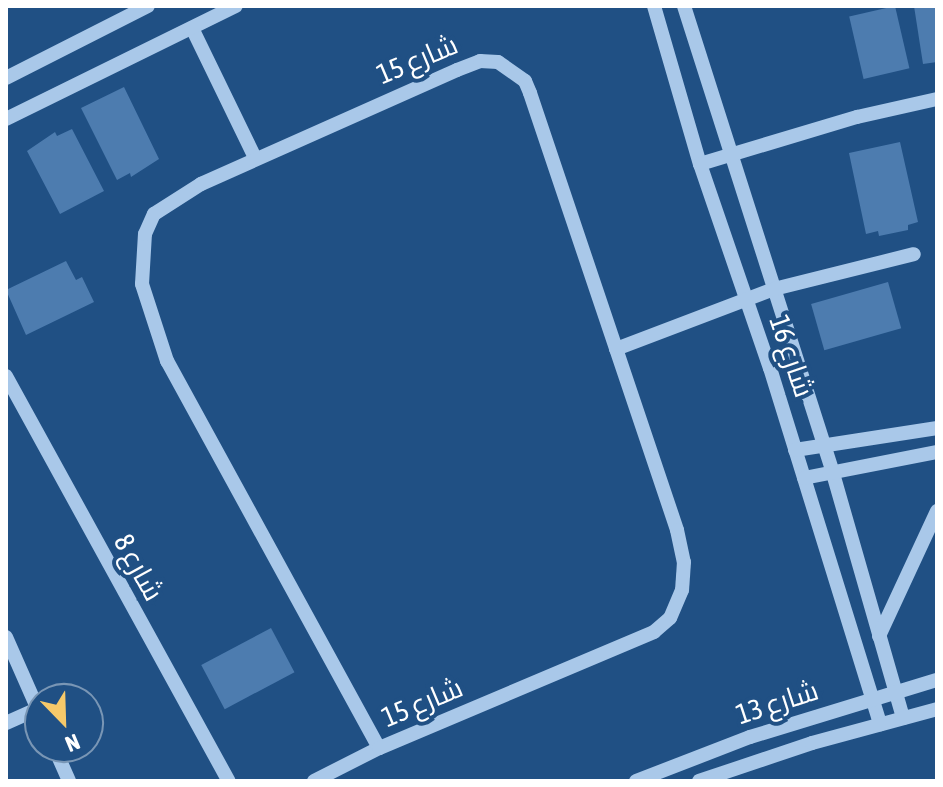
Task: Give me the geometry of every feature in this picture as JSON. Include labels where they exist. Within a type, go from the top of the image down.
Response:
[{"type":"street","points":[[6,78],[148,6]]},
{"type":"street","points":[[6,119],[236,6]]},
{"type":"street","name":"شارع 16","points":[[654,6],[700,164],[795,450],[880,724]]},
{"type":"street","name":"شارع 16","points":[[684,6],[729,155],[832,470],[903,718]]},
{"type":"street","points":[[192,28],[255,158]]},
{"type":"street","name":"شارع 15","points":[[314,781],[379,748],[654,632],[670,618],[682,590],[684,562],[677,530],[530,93],[525,81],[498,62],[480,61],[457,70],[255,158],[174,198],[154,214],[142,250],[142,284],[167,361],[379,748]]},
{"type":"street","points":[[700,164],[857,117],[937,99]]},
{"type":"street","points":[[616,349],[774,289],[914,254]]},
{"type":"street","name":"شارع 8","points":[[6,376],[229,781]]},
{"type":"street","points":[[795,450],[937,428]]},
{"type":"street","points":[[804,478],[832,470],[937,452]]},
{"type":"street","points":[[879,636],[937,511]]},
{"type":"street","points":[[6,637],[27,682]]},
{"type":"street","points":[[6,667],[27,682]]},
{"type":"street","name":"شارع 13","points":[[636,781],[750,737],[937,680]]},
{"type":"street","name":"شارع 13","points":[[699,781],[937,709]]},
{"type":"building","points":[[895,6],[909,68],[864,79],[849,17]]},
{"type":"building","points":[[914,6],[937,6],[937,62],[923,64]]},
{"type":"building","points":[[124,87],[159,159],[131,177],[130,173],[117,180],[81,108]]},
{"type":"building","points":[[72,129],[104,191],[60,214],[27,151],[55,132],[57,136]]},
{"type":"building","points":[[900,142],[918,222],[908,225],[908,230],[879,236],[878,231],[866,234],[849,153]]},
{"type":"building","points":[[66,261],[76,280],[82,277],[94,302],[26,335],[6,290]]},
{"type":"building","points":[[888,282],[901,328],[824,350],[811,304]]},
{"type":"building","points":[[271,628],[294,672],[225,709],[201,665]]}]
